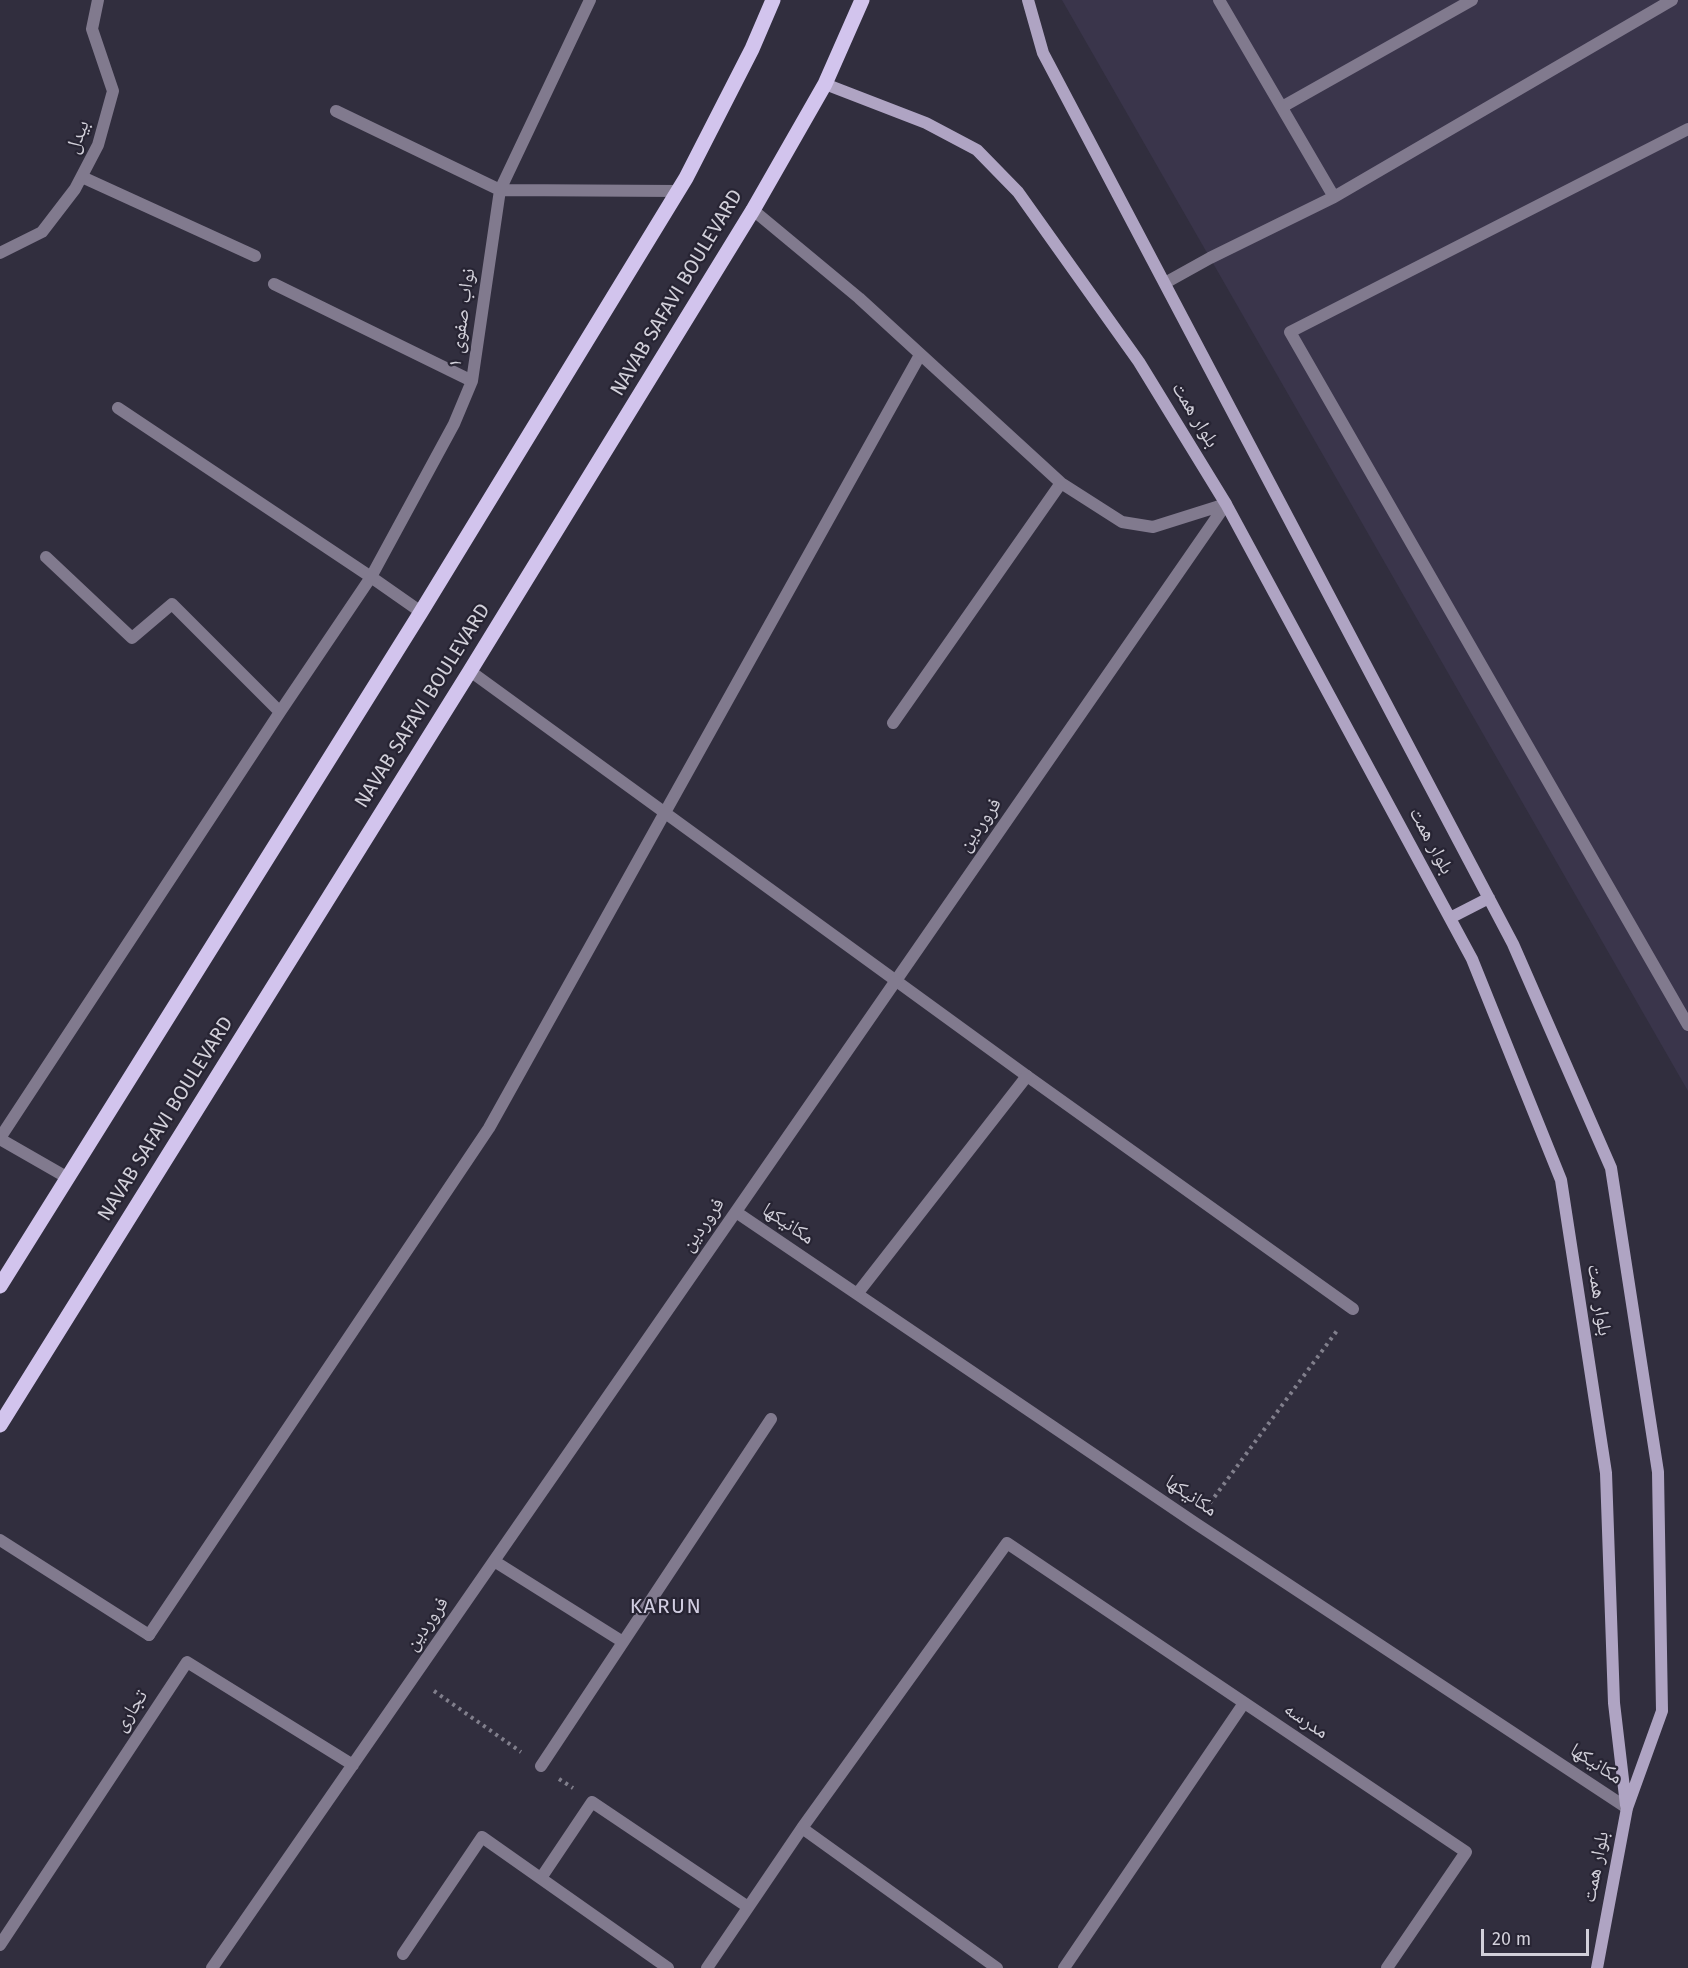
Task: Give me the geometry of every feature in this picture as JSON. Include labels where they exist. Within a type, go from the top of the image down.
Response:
[{"type":"main road","points":[[0,1286],[421,612],[678,191],[752,49],[773,0]]},
{"type":"main road","name":"NAVAB SAFAVI BOULEVARD","points":[[0,1425],[470,671],[753,210],[825,84],[862,0]]},
{"type":"street","name":"بیدل","points":[[0,253],[42,232],[75,189],[98,145],[113,91],[92,29],[98,0]]},
{"type":"street","name":"نواب صفوی ۱","points":[[68,1178],[0,1138],[371,577],[454,424],[472,381],[500,190],[590,0]]},
{"type":"street","name":"بلوار همت","points":[[1028,0],[1042,53],[1513,944],[1611,1168],[1658,1472],[1662,1711],[1627,1808],[1597,1968]]},
{"type":"street","points":[[1219,0],[1334,197]]},
{"type":"street","points":[[1282,107],[1472,0]]},
{"type":"street","points":[[1165,283],[1210,258],[1334,197],[1672,0]]},
{"type":"street","name":"بلوار همت","points":[[825,84],[926,123],[977,150],[1018,192],[1139,362],[1226,504],[1472,959],[1561,1180],[1606,1473],[1614,1703],[1627,1808]]},
{"type":"street","points":[[336,111],[500,190],[678,191]]},
{"type":"street","points":[[1688,129],[1290,332],[1688,1025]]},
{"type":"street","points":[[82,177],[255,256]]},
{"type":"street","points":[[753,210],[859,298],[1060,483],[1122,522],[1153,527],[1226,504]]},
{"type":"street","points":[[274,284],[472,381]]},
{"type":"street","points":[[0,1540],[149,1635],[489,1128],[920,355]]},
{"type":"street","points":[[118,408],[421,612]]},
{"type":"street","points":[[893,723],[1060,483]]},
{"type":"street","name":"فروردین","points":[[212,1968],[1226,504]]},
{"type":"street","points":[[46,557],[132,638],[172,604],[280,712]]},
{"type":"street","points":[[470,671],[1027,1076],[1353,1309]]},
{"type":"street","points":[[1450,918],[1489,898]]},
{"type":"street","points":[[857,1294],[1027,1076]]},
{"type":"street","name":"مکانیکها","points":[[736,1212],[1195,1523],[1627,1808]]},
{"type":"street","points":[[541,1766],[771,1419]]},
{"type":"street","name":"مدرسه","points":[[802,1828],[1007,1543],[1466,1852],[1387,1968]]},
{"type":"street","points":[[494,1561],[623,1642]]},
{"type":"street","name":"تجاری","points":[[0,1945],[187,1662],[353,1764]]},
{"type":"street","points":[[1064,1968],[1244,1703]]},
{"type":"street","points":[[540,1878],[592,1802],[748,1907]]},
{"type":"street","points":[[706,1968],[802,1828],[997,1968]]},
{"type":"street","points":[[403,1953],[482,1837],[668,1968]]},
{"type":"path","points":[[1195,1523],[1353,1309]]},
{"type":"path","points":[[414,1677],[592,1802]]},
{"type":"shaded area","points":[[1062,0],[1688,0],[1688,1091],[1210,258]]},
{"type":"district","name":"KARUN","points":[[666,1607]]}]
